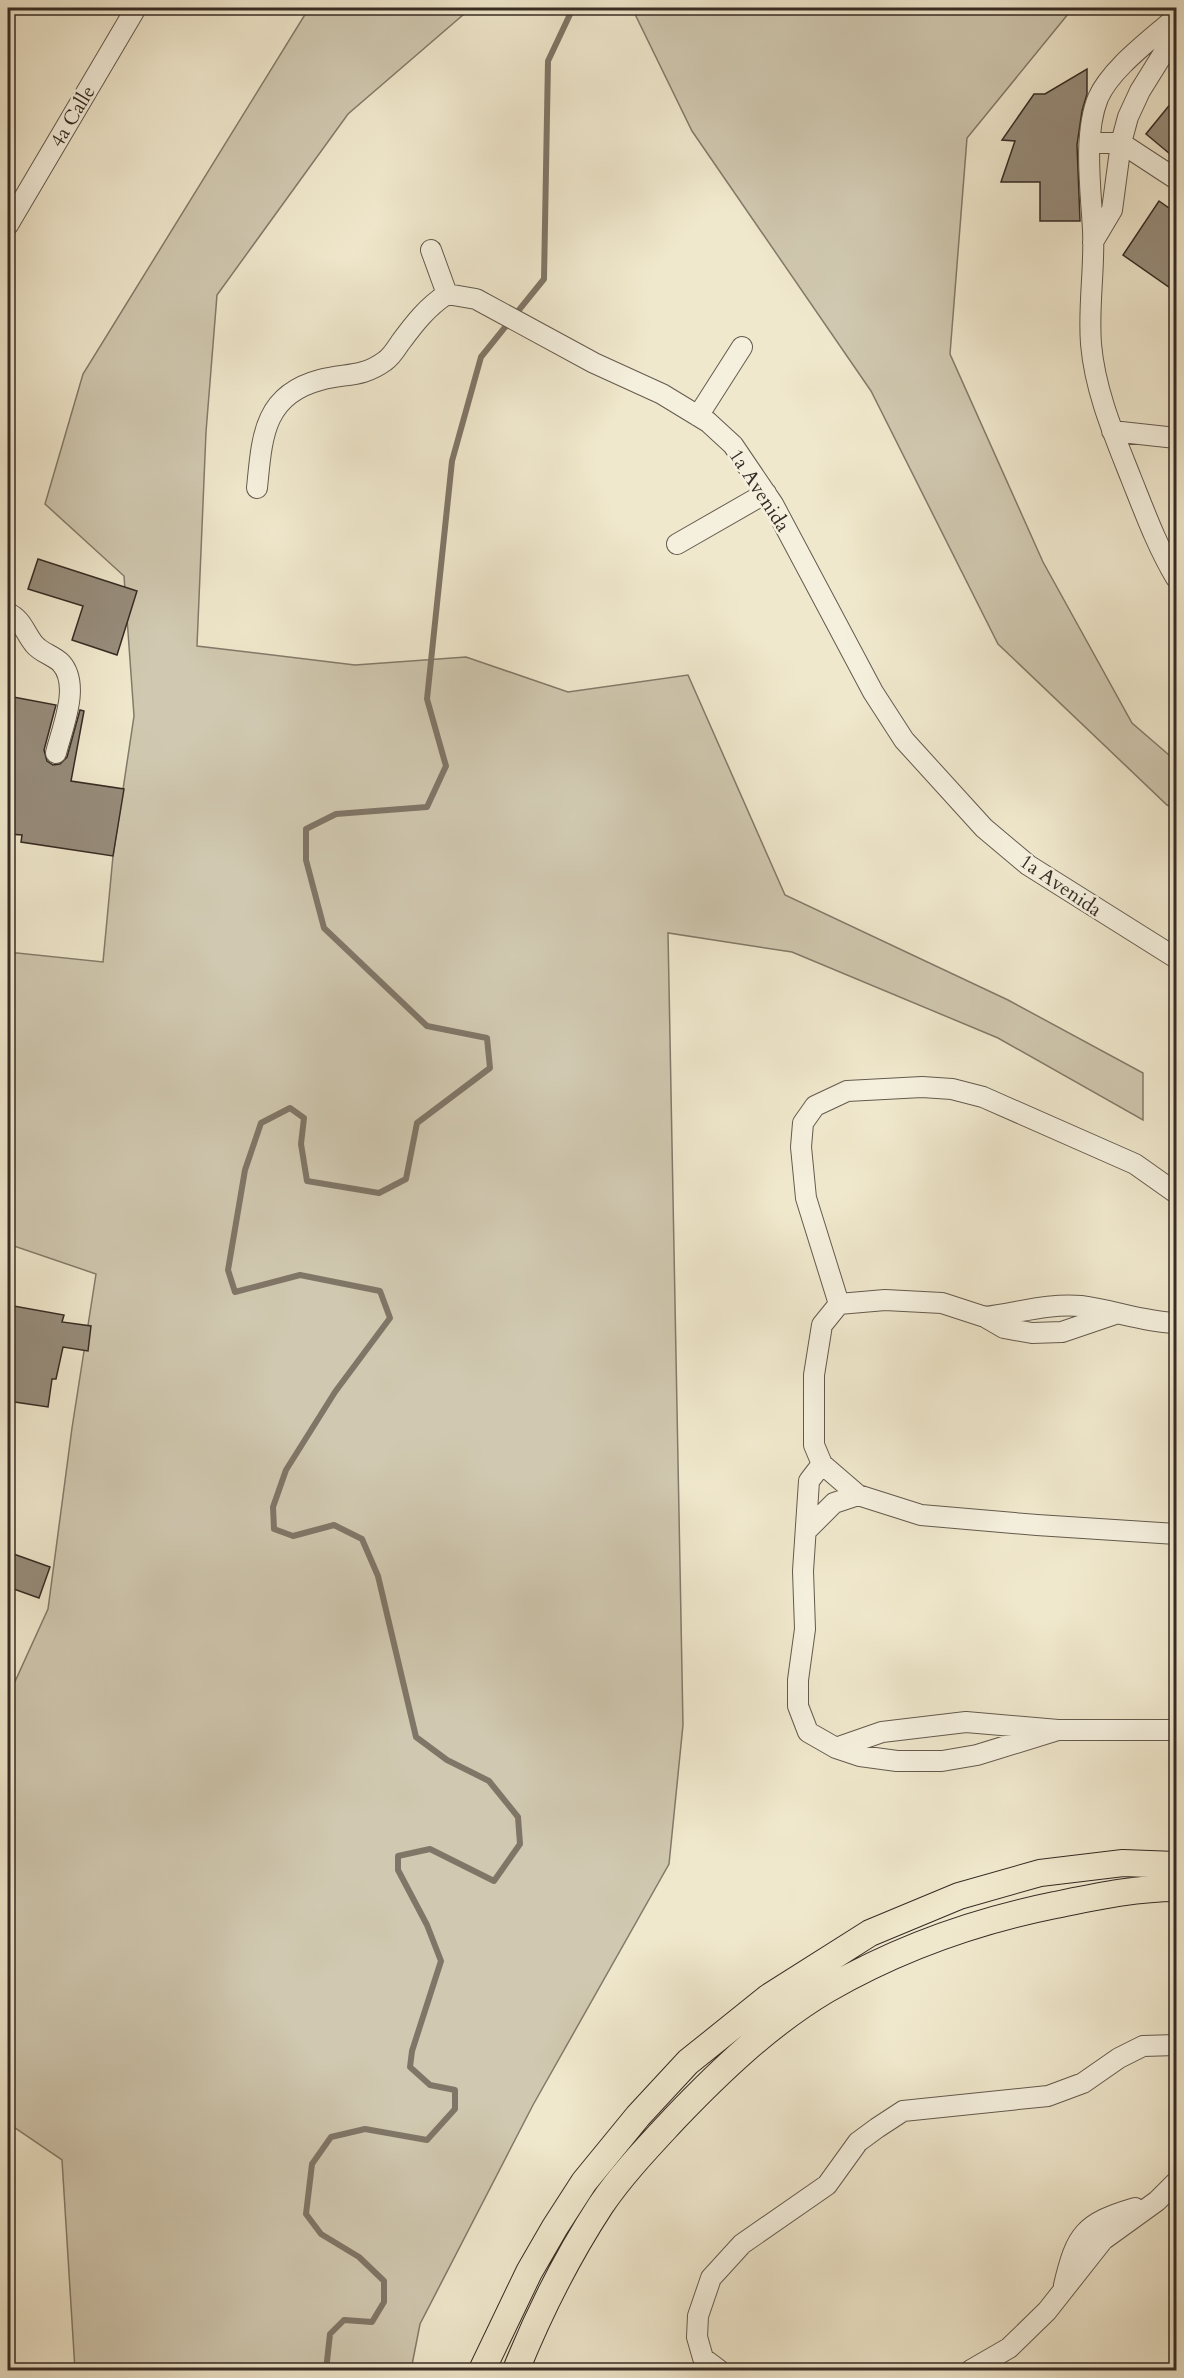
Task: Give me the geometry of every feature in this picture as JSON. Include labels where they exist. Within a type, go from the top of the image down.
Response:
[{"type":"main road","points":[[482,2370],[529,2272],[584,2182],[638,2116],[688,2062],[769,1997],[870,1933],[959,1896],[1030,1876],[1123,1863],[1162,1852],[1176,1851]]},
{"type":"main road","points":[[1123,1863],[1176,1865]]},
{"type":"main road","points":[[516,2370],[538,2315],[601,2205],[651,2143],[726,2066],[806,2003],[887,1958],[973,1926],[1010,1915],[1094,1898],[1128,1892],[1176,1888]]},
{"type":"street","name":"4a Calle","points":[[8,225],[136,8]]},
{"type":"street","points":[[1176,17],[1116,72],[1099,97],[1092,118],[1090,143],[1093,242],[1089,297],[1091,345],[1098,390],[1159,549],[1176,578]]},
{"type":"street","points":[[1093,242],[1112,210],[1121,143],[1128,117],[1140,91],[1176,33]]},
{"type":"street","points":[[1090,143],[1121,143],[1176,179]]},
{"type":"street","points":[[257,488],[268,420],[288,393],[320,380],[358,375],[387,360],[423,313],[447,294],[431,250]]},
{"type":"street","name":"1a Avenida","points":[[447,294],[476,298],[594,363],[662,394],[698,416],[733,445],[766,493],[873,692],[904,740],[984,828],[1028,865],[1176,958]]},
{"type":"street","points":[[698,416],[742,347]]},
{"type":"street","points":[[1112,431],[1176,438]]},
{"type":"street","points":[[677,544],[766,493]]},
{"type":"street","points":[[8,613],[21,622],[36,647],[52,655],[66,671],[69,681],[69,698],[56,753]]},
{"type":"street","points":[[839,1304],[806,1198],[801,1147],[803,1123],[815,1106],[847,1091],[922,1087],[952,1089],[983,1097],[1135,1164],[1176,1193]]},
{"type":"street","points":[[1176,1323],[1116,1314],[1062,1332],[1032,1333],[1004,1328],[985,1317],[942,1303],[914,1300],[839,1304],[822,1325],[814,1375],[814,1445],[822,1464],[858,1495],[921,1515],[1176,1534]]},
{"type":"street","points":[[822,1464],[809,1481],[808,1529],[803,1571],[805,1629],[798,1680],[798,1706],[808,1732],[836,1748],[860,1756],[897,1761],[942,1761],[978,1755],[1058,1730]]},
{"type":"street","points":[[808,1529],[834,1503],[858,1495]]},
{"type":"street","points":[[836,1748],[882,1732],[966,1722],[1058,1730],[1176,1730]]},
{"type":"street","points":[[718,2370],[700,2364],[697,2337],[698,2316],[711,2278],[742,2244],[827,2185],[858,2142],[877,2128],[903,2111],[1048,2096],[1083,2083],[1119,2058],[1143,2046],[1176,2045]]},
{"type":"street","points":[[971,2370],[1009,2348],[1047,2311],[1103,2240],[1157,2201],[1176,2182]]},
{"type":"shaded area","points":[[309,8],[471,8],[348,114],[217,295],[206,432],[197,646],[355,665],[466,657],[568,692],[688,675],[785,895],[1008,1000],[1143,1073],[1143,1120],[998,1038],[792,952],[668,933],[683,1725],[669,1864],[533,2105],[420,2324],[411,2370],[75,2370],[62,2160],[8,2123],[8,1697],[48,1609],[72,1428],[96,1274],[8,1244],[8,952],[103,962],[113,856],[134,716],[124,576],[45,504],[83,374]]},
{"type":"shaded area","points":[[632,8],[1073,8],[967,138],[950,354],[1043,562],[1132,723],[1176,761],[1176,809],[1167,805],[998,644],[871,391],[692,131]]},
{"type":"building","points":[[1087,69],[1087,94],[1077,145],[1080,221],[1040,221],[1040,182],[1001,182],[1015,141],[1002,140],[1034,94],[1045,94]]},
{"type":"building","points":[[1176,97],[1176,159],[1146,134]]},
{"type":"building","points":[[1159,201],[1176,213],[1176,292],[1123,255]]},
{"type":"building","points":[[38,559],[137,591],[117,655],[72,640],[83,606],[28,589]]},
{"type":"building","points":[[8,696],[56,705],[44,750],[47,761],[53,765],[60,764],[67,757],[80,710],[84,711],[71,781],[124,789],[113,856],[21,842],[22,835],[8,834]]},
{"type":"building","points":[[8,1305],[64,1315],[62,1322],[91,1326],[88,1351],[63,1347],[56,1379],[52,1379],[48,1407],[8,1401]]},
{"type":"building","points":[[8,1552],[50,1567],[39,1598],[8,1587]]},
{"type":"waterway","points":[[326,2370],[330,2334],[344,2320],[372,2322],[384,2302],[384,2281],[359,2257],[321,2234],[306,2214],[312,2164],[331,2137],[365,2129],[427,2140],[455,2109],[455,2090],[430,2085],[410,2067],[412,2051],[441,1961],[427,1925],[398,1870],[398,1856],[430,1849],[494,1881],[520,1844],[518,1817],[489,1781],[447,1760],[416,1737],[378,1576],[362,1539],[334,1525],[293,1536],[274,1529],[273,1507],[286,1470],[335,1392],[390,1318],[380,1291],[300,1275],[235,1292],[228,1270],[245,1170],[261,1123],[290,1108],[304,1118],[301,1144],[307,1181],[379,1193],[406,1179],[417,1123],[490,1068],[487,1038],[427,1026],[324,928],[306,860],[306,829],[336,814],[427,807],[446,766],[427,699],[452,461],[481,357],[544,279],[548,61],[573,8]]}]
